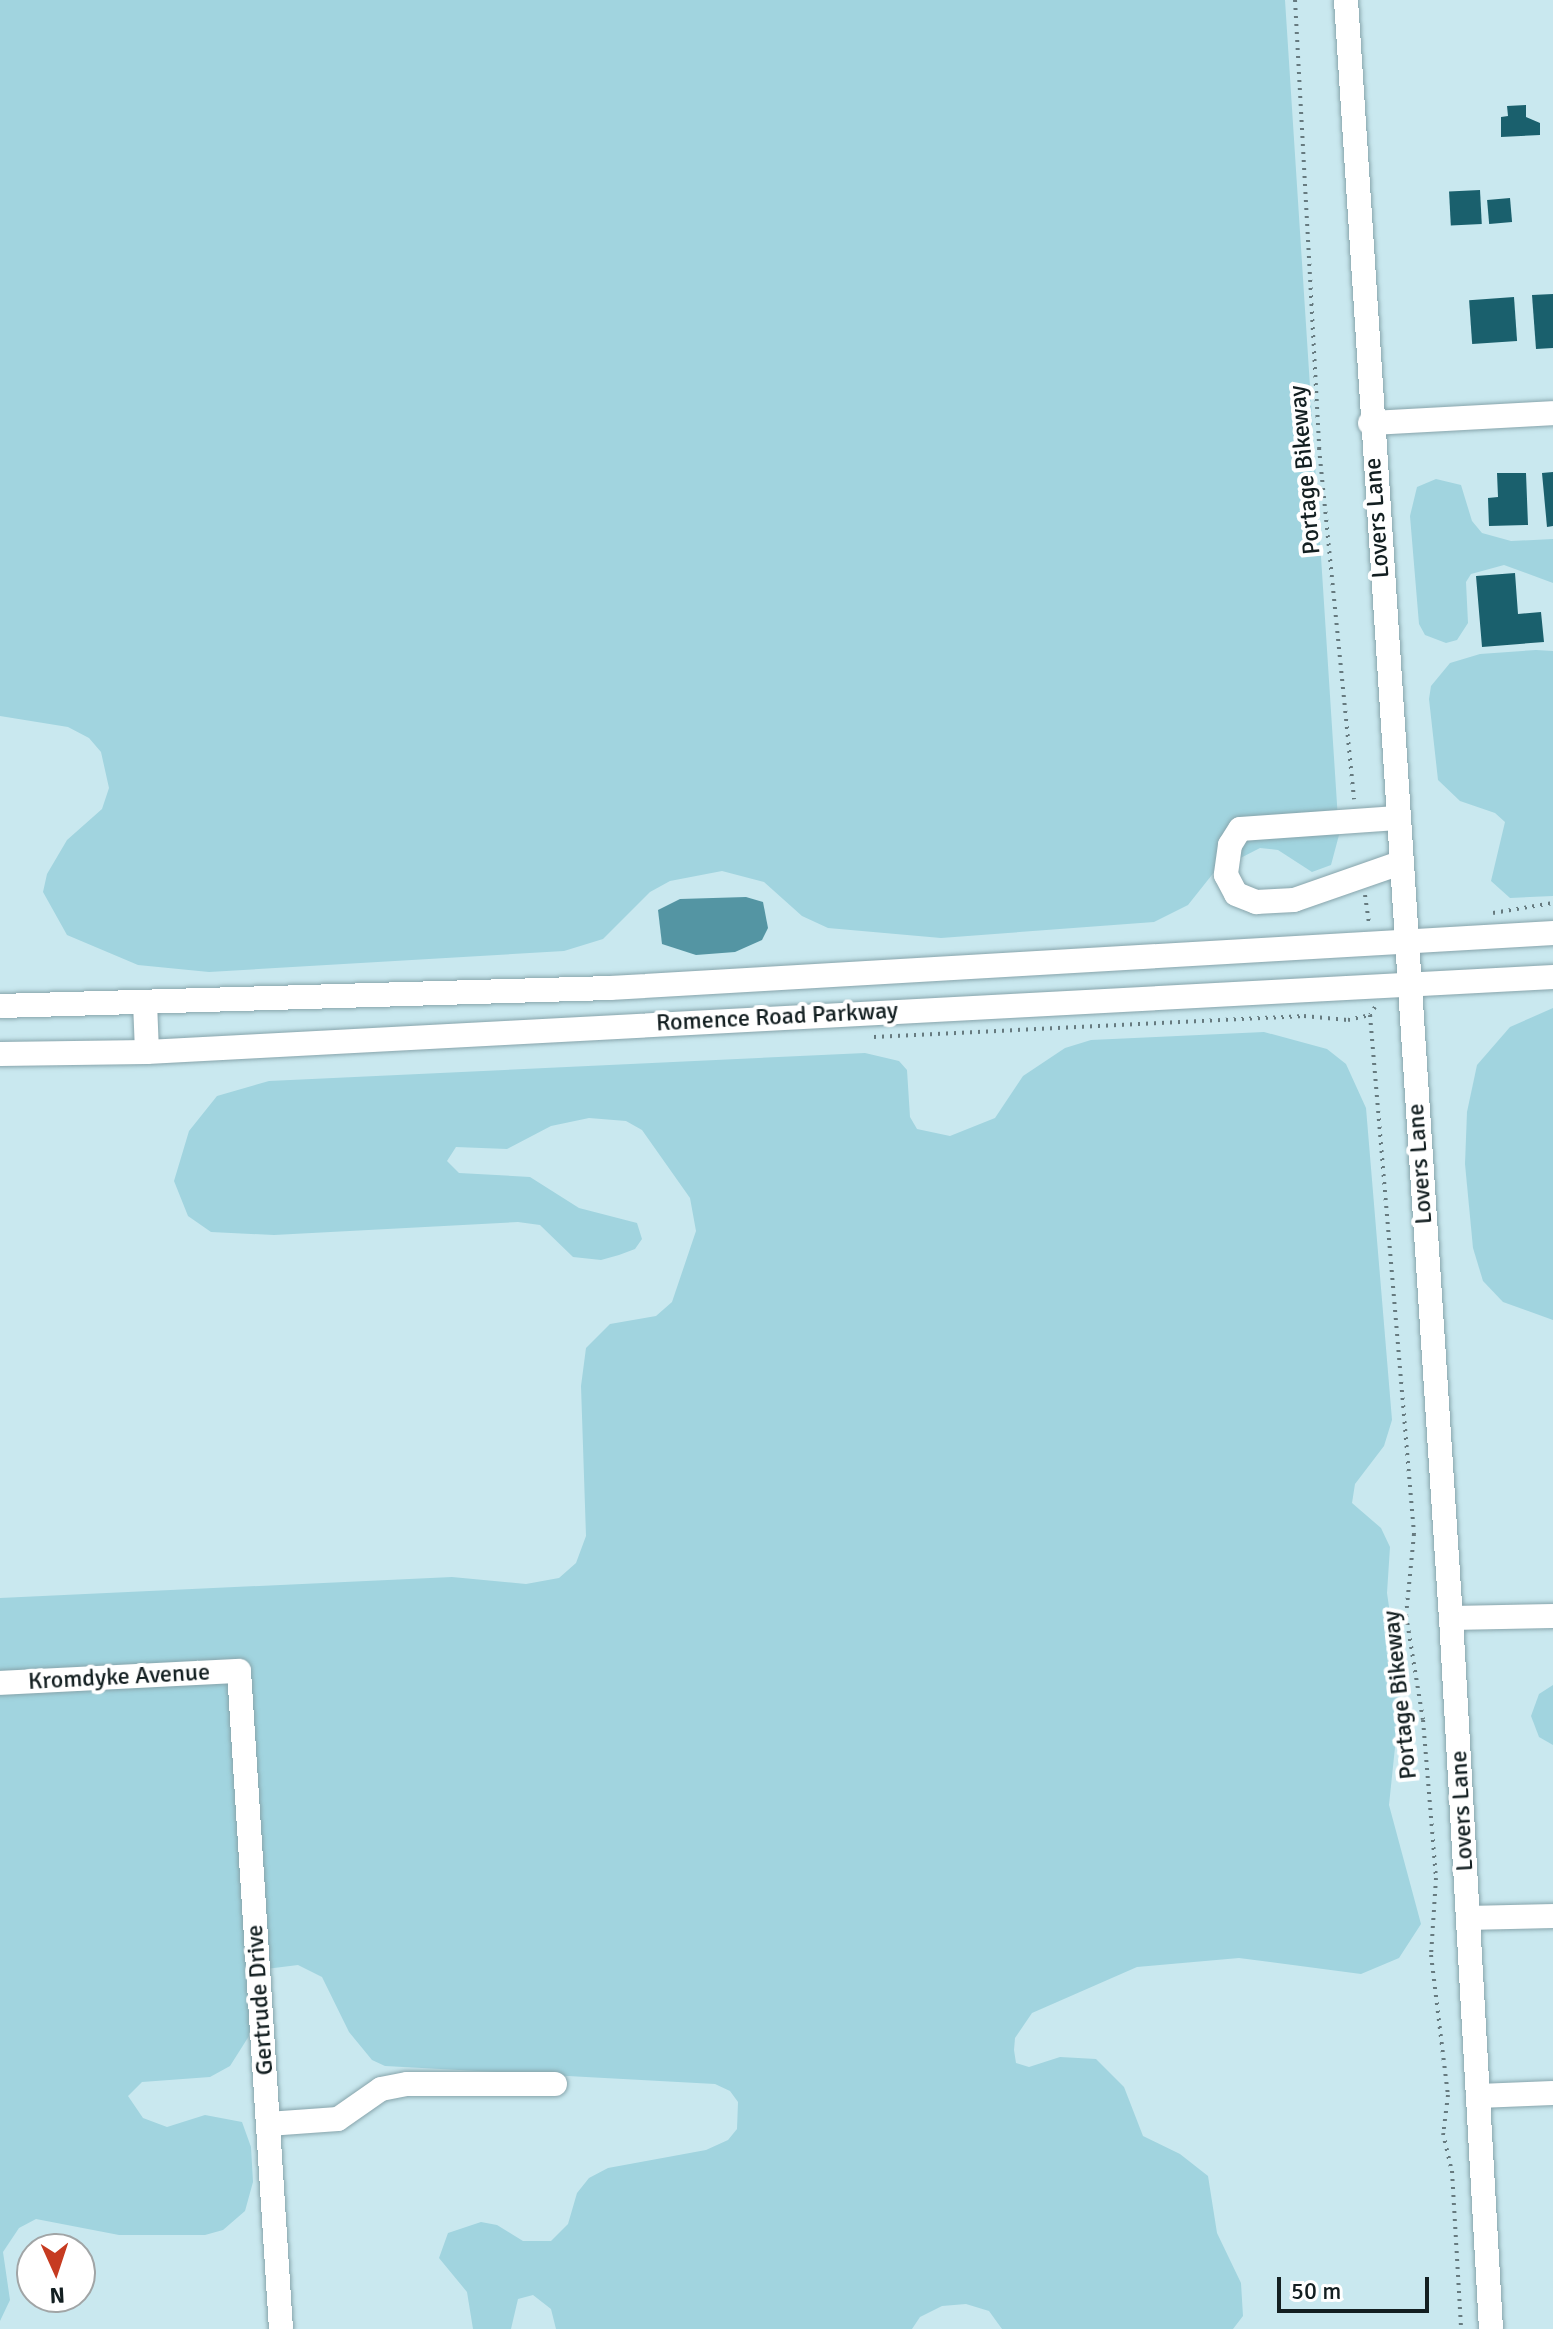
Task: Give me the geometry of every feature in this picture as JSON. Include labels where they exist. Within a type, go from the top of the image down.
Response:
[{"type":"street","name":"Lovers Lane","points":[[1346,0],[1370,423],[1451,1618],[1491,2329]]},
{"type":"street","points":[[1370,423],[1553,413]]},
{"type":"street","points":[[1397,818],[1240,829],[1230,845],[1226,875],[1236,894],[1256,902],[1294,900],[1400,863]]},
{"type":"street","name":"Romence Road Parkway","points":[[0,1006],[610,988],[1553,933]]},
{"type":"street","name":"Romence Road Parkway","points":[[0,1054],[147,1052],[1553,977]]},
{"type":"street","points":[[145,1002],[147,1052]]},
{"type":"street","points":[[1451,1618],[1553,1616]]},
{"type":"street","name":"Kromdyke Avenue","points":[[0,1683],[239,1671]]},
{"type":"street","name":"Gertrude Drive","points":[[239,1671],[281,2329]]},
{"type":"street","points":[[1468,1918],[1553,1916]]},
{"type":"street","points":[[268,2124],[338,2119],[381,2089],[407,2084],[555,2084]]},
{"type":"street","points":[[1478,2096],[1553,2093]]},
{"type":"path","name":"Portage Bikeway","points":[[1295,0],[1319,448],[1356,820]]},
{"type":"path","points":[[1362,877],[1370,928]]},
{"type":"path","name":"Portage Bikeway","points":[[1375,1009],[1370,1015],[1414,1534],[1406,1615],[1423,1720],[1436,1878],[1431,1955],[1448,2095],[1443,2133],[1452,2171],[1461,2329]]},
{"type":"shaded area","points":[[0,0],[1285,0],[1339,835],[1331,865],[1312,872],[1278,850],[1260,848],[1215,871],[1188,905],[1154,922],[941,938],[828,928],[802,916],[764,882],[722,871],[670,881],[650,892],[603,939],[564,951],[209,972],[138,965],[67,935],[43,892],[47,874],[67,840],[102,809],[109,788],[101,752],[89,738],[68,727],[0,716]]},
{"type":"shaded area","points":[[1436,479],[1461,485],[1472,521],[1482,533],[1511,541],[1553,539],[1553,583],[1504,565],[1471,574],[1466,582],[1468,623],[1457,640],[1446,643],[1425,635],[1419,624],[1410,516],[1417,487]]},
{"type":"shaded area","points":[[1553,651],[1553,896],[1510,898],[1491,881],[1505,822],[1495,813],[1460,801],[1438,780],[1429,699],[1431,686],[1450,663],[1480,654]]},
{"type":"shaded area","points":[[746,897],[763,902],[768,928],[762,940],[735,952],[696,955],[662,944],[658,910],[680,899]]},
{"type":"shaded area","points":[[1553,1008],[1553,1320],[1503,1302],[1483,1281],[1473,1248],[1465,1164],[1467,1112],[1477,1065],[1510,1027]]},
{"type":"shaded area","points":[[1264,1032],[1327,1049],[1346,1064],[1366,1108],[1392,1420],[1384,1446],[1355,1484],[1352,1503],[1381,1528],[1390,1547],[1387,1593],[1401,1690],[1389,1805],[1421,1924],[1399,1958],[1361,1974],[1239,1958],[1137,1967],[1032,2013],[1015,2038],[1014,2050],[1016,2063],[1029,2067],[1060,2057],[1096,2059],[1124,2087],[1143,2136],[1180,2154],[1208,2176],[1217,2233],[1241,2283],[1243,2316],[1233,2329],[1002,2329],[989,2311],[966,2304],[942,2306],[920,2317],[912,2329],[556,2329],[551,2309],[533,2295],[518,2299],[511,2329],[473,2329],[467,2292],[439,2258],[448,2233],[481,2222],[497,2225],[523,2241],[551,2241],[568,2224],[577,2193],[589,2178],[608,2168],[706,2150],[728,2140],[737,2129],[738,2102],[730,2091],[715,2084],[385,2066],[372,2060],[349,2032],[322,1977],[298,1965],[266,1969],[249,2036],[230,2066],[210,2077],[142,2082],[128,2096],[143,2118],[167,2127],[205,2115],[242,2122],[251,2147],[253,2182],[245,2211],[223,2230],[205,2235],[119,2235],[36,2219],[19,2228],[3,2252],[10,2300],[0,2321],[0,1598],[452,1577],[526,1584],[559,1578],[576,1563],[586,1536],[581,1386],[586,1348],[610,1324],[656,1316],[672,1302],[696,1231],[690,1198],[642,1130],[626,1121],[589,1118],[551,1126],[507,1149],[456,1147],[447,1161],[459,1173],[530,1177],[579,1208],[637,1223],[642,1239],[635,1249],[619,1255],[601,1260],[573,1257],[540,1225],[518,1222],[274,1235],[211,1232],[188,1216],[174,1181],[189,1131],[217,1096],[269,1081],[865,1053],[899,1061],[907,1070],[910,1117],[917,1129],[950,1136],[995,1118],[1023,1076],[1065,1048],[1091,1040]]},
{"type":"shaded area","points":[[1553,1685],[1553,1745],[1539,1737],[1531,1716],[1539,1694]]},
{"type":"building","points":[[1526,105],[1526,117],[1540,123],[1540,135],[1501,137],[1501,117],[1508,116],[1507,106]]},
{"type":"building","points":[[1480,190],[1482,224],[1451,226],[1449,192]]},
{"type":"building","points":[[1510,198],[1512,222],[1489,224],[1487,200]]},
{"type":"building","points":[[1553,294],[1553,348],[1536,349],[1532,295]]},
{"type":"building","points":[[1514,297],[1517,341],[1472,344],[1469,300]]},
{"type":"building","points":[[1553,472],[1553,526],[1547,527],[1542,473]]},
{"type":"building","points":[[1497,473],[1526,473],[1528,525],[1489,526],[1488,498],[1498,497]]},
{"type":"building","points":[[1515,573],[1518,614],[1541,612],[1544,642],[1482,647],[1476,576]]}]
